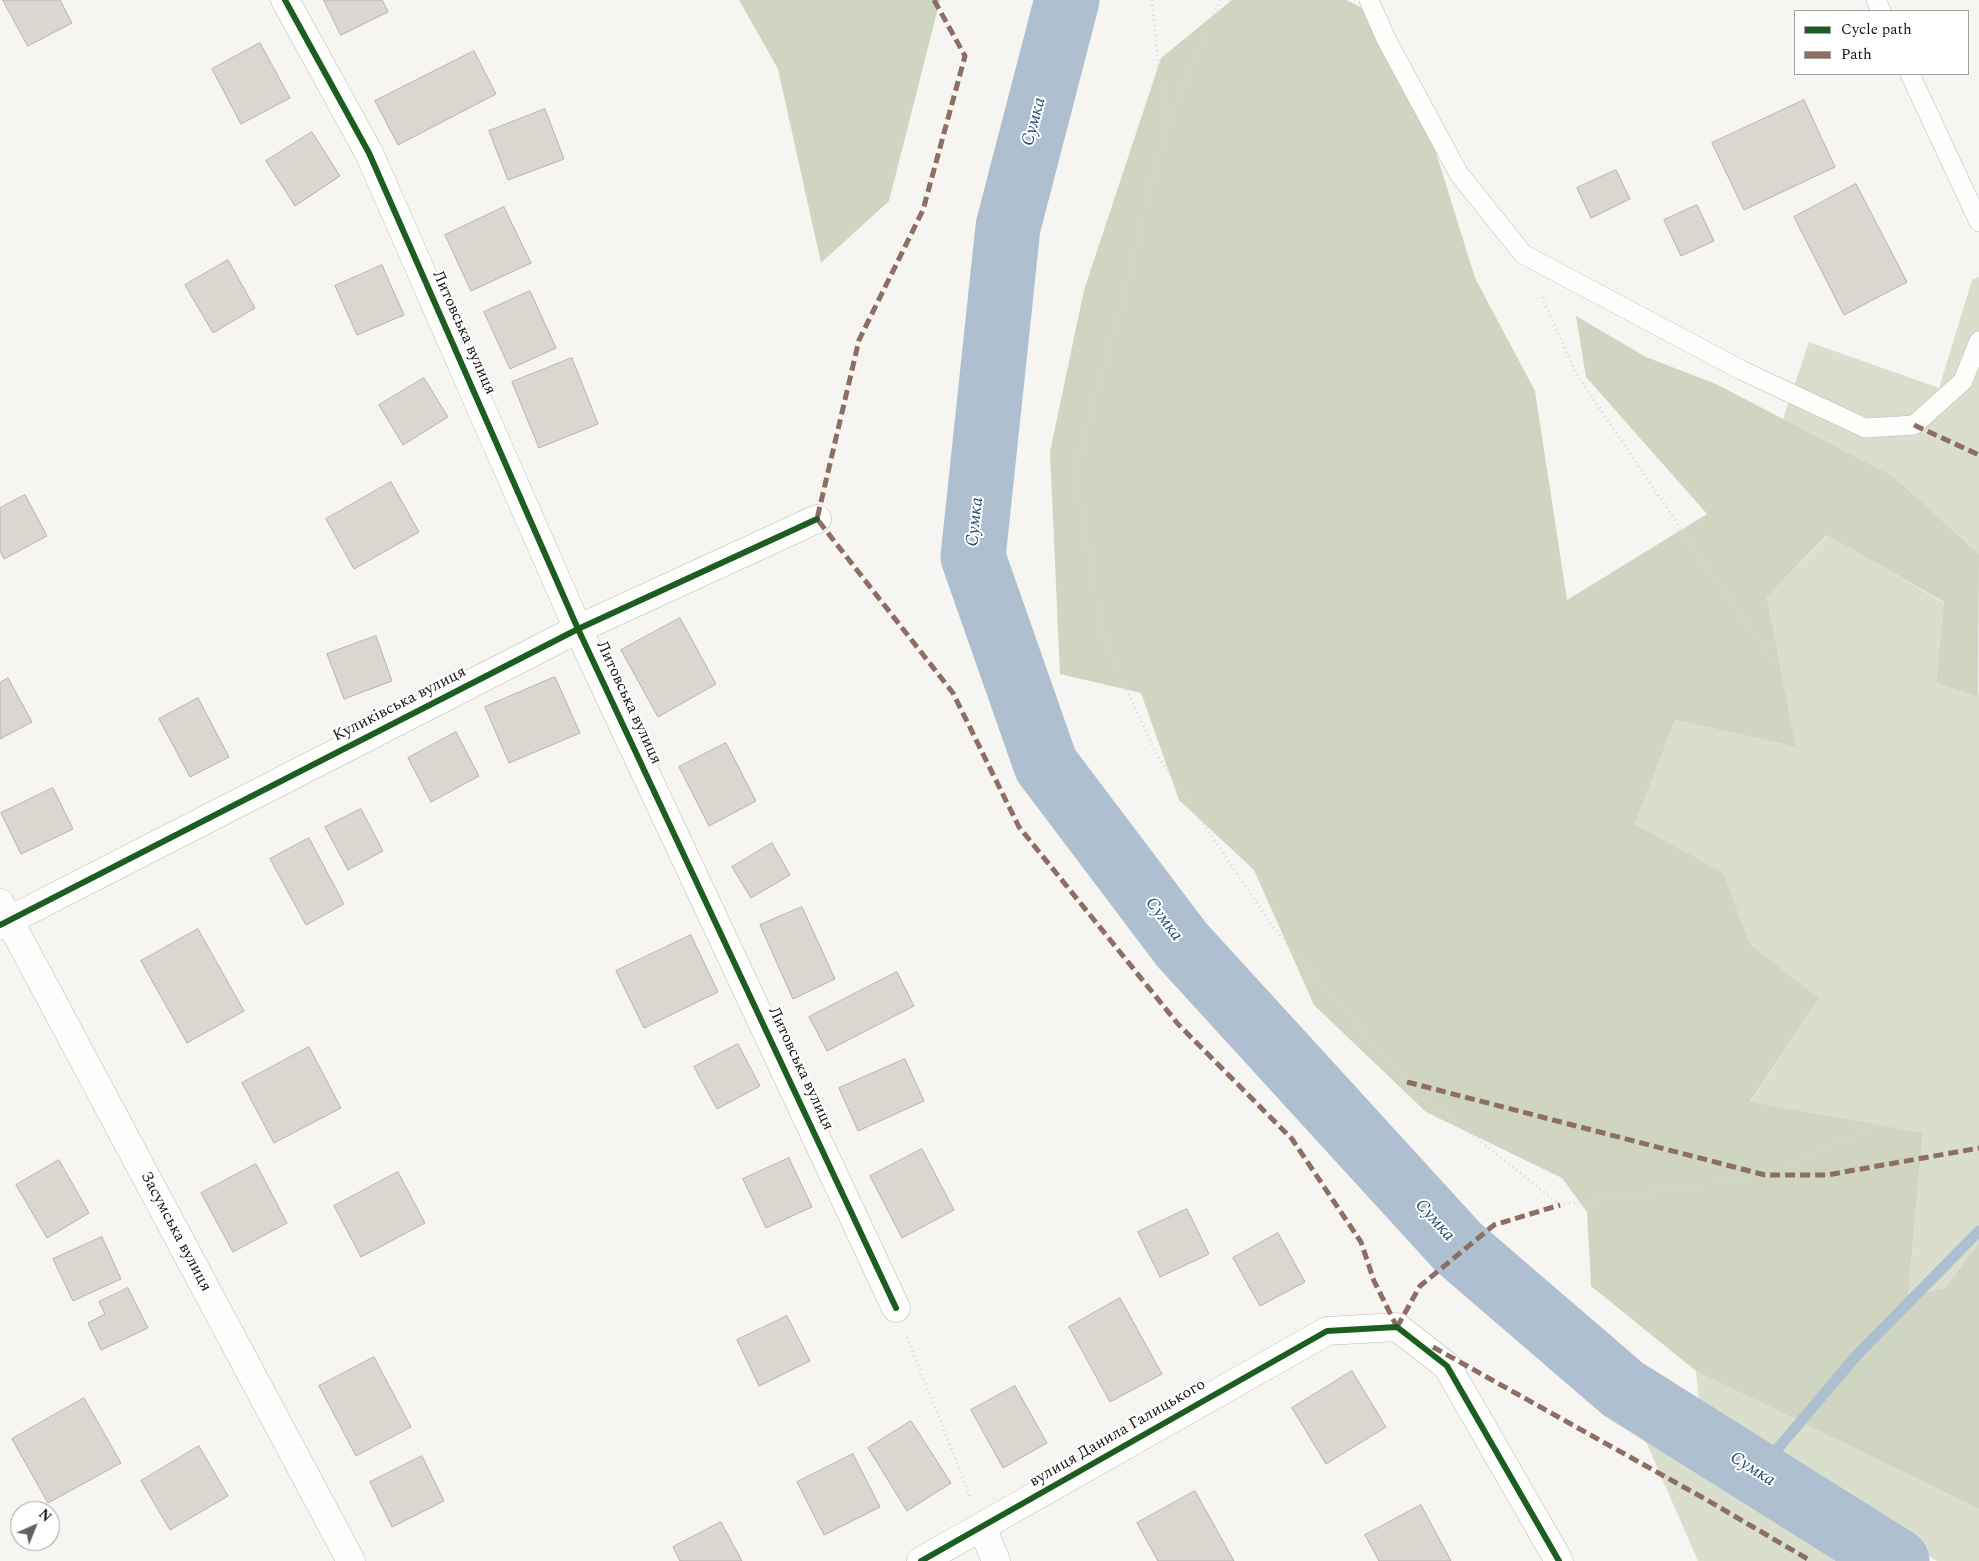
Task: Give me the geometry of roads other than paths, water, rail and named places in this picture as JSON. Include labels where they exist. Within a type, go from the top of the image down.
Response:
[{"type":"street","name":"Литовська вулиця","points":[[286,0],[369,153],[578,629],[896,1308]]},
{"type":"street","name":"Куликівська вулиця","points":[[3,916],[578,629],[817,519]]},
{"type":"street","name":"Засумська вулиця","points":[[3,916],[351,1561]]},
{"type":"street","name":"вулиця Данила Галицького","points":[[921,1561],[1328,1331],[1397,1327],[1447,1366],[1559,1561]]},
{"type":"street","points":[[982,1527],[996,1561]]},
{"type":"lane","points":[[1369,0],[1386,38],[1459,174],[1523,254],[1741,370],[1865,428],[1914,425],[1963,380],[1979,341]]},
{"type":"lane","points":[[1910,75],[1979,222]]},
{"type":"waterway","name":"Сумка","points":[[1067,0],[1008,227],[973,557],[1046,765],[1182,945],[1458,1247],[1623,1389],[1897,1561]]},
{"type":"waterway","points":[[1757,1473],[1856,1356],[1979,1231]]}]
